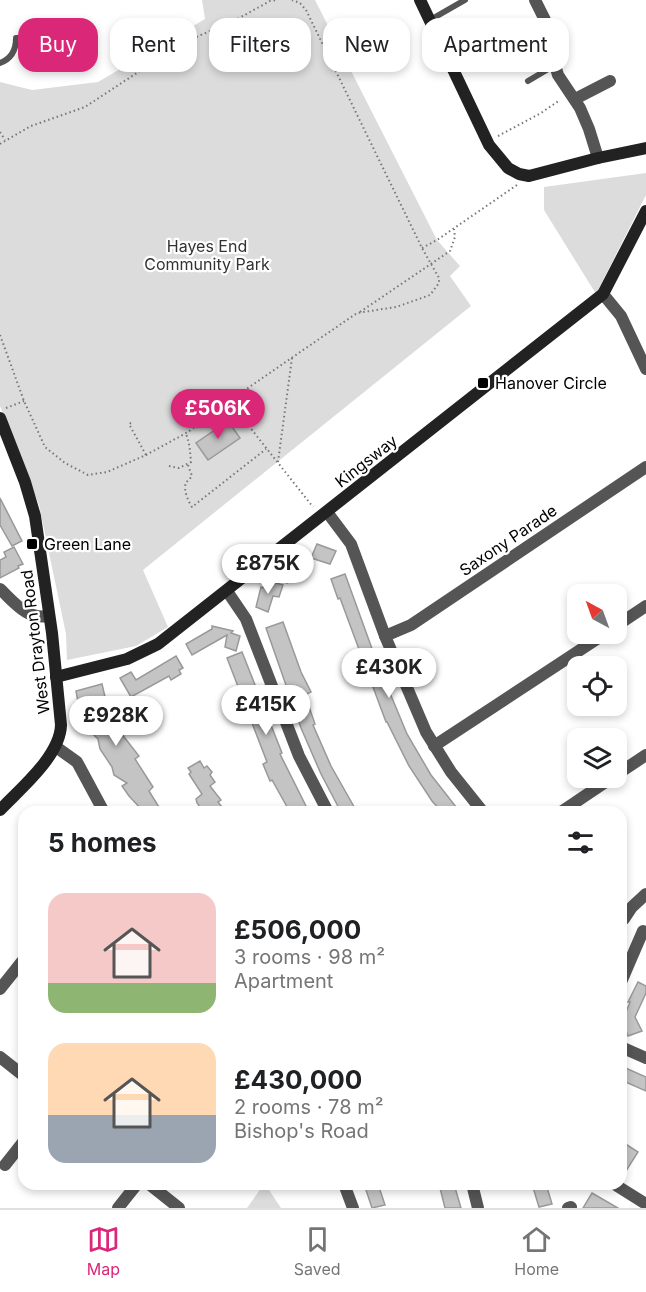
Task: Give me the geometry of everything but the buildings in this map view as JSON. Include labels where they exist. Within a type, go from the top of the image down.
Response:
[{"type":"street","points":[[420,0],[429,18]]},
{"type":"street","points":[[535,0],[544,18]]},
{"type":"street","points":[[454,72],[487,141],[499,159],[519,174],[529,177],[598,158],[646,148]]},
{"type":"street","points":[[557,72],[573,95],[590,129],[598,158]]},
{"type":"street","points":[[573,95],[610,81]]},
{"type":"street","name":"Kingsway","points":[[56,677],[117,662],[147,651],[324,515],[603,294],[646,211]]},
{"type":"street","points":[[603,294],[621,316],[646,369]]},
{"type":"street","name":"West Drayton Road","points":[[0,418],[25,482],[35,516],[49,616],[61,731],[56,747]]},
{"type":"street","name":"Saxony Parade","points":[[386,636],[411,625],[646,467]]},
{"type":"street","points":[[324,515],[351,544],[419,717],[434,746],[458,782],[478,806]]},
{"type":"street","points":[[0,589],[26,613],[37,617],[49,616]]},
{"type":"street","points":[[227,591],[246,619],[299,756],[325,806]]},
{"type":"street","points":[[627,619],[646,606]]},
{"type":"street","points":[[434,746],[589,644]]},
{"type":"street","points":[[0,810],[56,747],[77,762],[101,806]]},
{"type":"street","points":[[627,767],[646,755]]},
{"type":"street","points":[[570,806],[597,788]]},
{"type":"street","points":[[627,912],[646,894]]},
{"type":"street","points":[[627,921],[645,931],[627,969]]},
{"type":"street","points":[[0,989],[18,966]]},
{"type":"street","points":[[627,1050],[646,1058]]},
{"type":"street","points":[[0,1057],[18,1071]]},
{"type":"street","points":[[5,1165],[18,1149]]},
{"type":"street","points":[[627,1186],[646,1204]]},
{"type":"street","points":[[118,1208],[132,1190]]},
{"type":"street","points":[[156,1190],[179,1208]]},
{"type":"street","points":[[346,1190],[353,1208]]},
{"type":"street","points":[[474,1190],[478,1208]]},
{"type":"lane","points":[[433,18],[452,3],[465,0]]},
{"type":"lane","points":[[0,63],[13,54],[16,38],[18,38]]},
{"type":"lane","points":[[528,81],[543,72]]},
{"type":"path","points":[[0,144],[30,126],[85,107],[184,42],[276,0]]},
{"type":"path","points":[[292,0],[300,1],[306,10],[422,248],[439,278],[439,283],[430,295],[396,307],[357,313]]},
{"type":"path","points":[[487,141],[573,95]]},
{"type":"path","points":[[0,132],[5,140]]},
{"type":"path","points":[[422,248],[454,229],[529,177]]},
{"type":"path","points":[[0,334],[24,401],[45,447],[65,464],[88,476],[107,472],[186,434],[229,401],[450,251],[454,229]]},
{"type":"path","points":[[278,464],[292,358]]},
{"type":"path","points":[[0,410],[24,401]]},
{"type":"path","points":[[229,401],[278,464],[324,515]]},
{"type":"path","points":[[131,423],[129,424],[146,455]]},
{"type":"path","points":[[170,466],[179,468],[191,462],[189,454],[191,446],[186,434]]},
{"type":"path","points":[[188,465],[192,476],[186,483],[185,489],[187,500],[192,507],[266,449]]},
{"type":"green space","name":"Hayes End Community Park","points":[[202,0],[315,0],[324,18],[323,72],[352,72],[437,240],[460,266],[450,276],[471,306],[143,570],[168,627],[136,646],[67,660],[66,634],[39,505],[0,406],[0,82],[32,90],[98,82],[115,72],[197,72],[197,24],[205,19]]},
{"type":"green space","points":[[646,173],[646,195],[596,294],[544,210],[544,187]]},
{"type":"green space","points":[[260,1190],[269,1190],[281,1208],[247,1208]]},
{"type":"place","name":"Hanover Circle","points":[[483,383]]},
{"type":"place","name":"Green Lane","points":[[32,544]]}]
